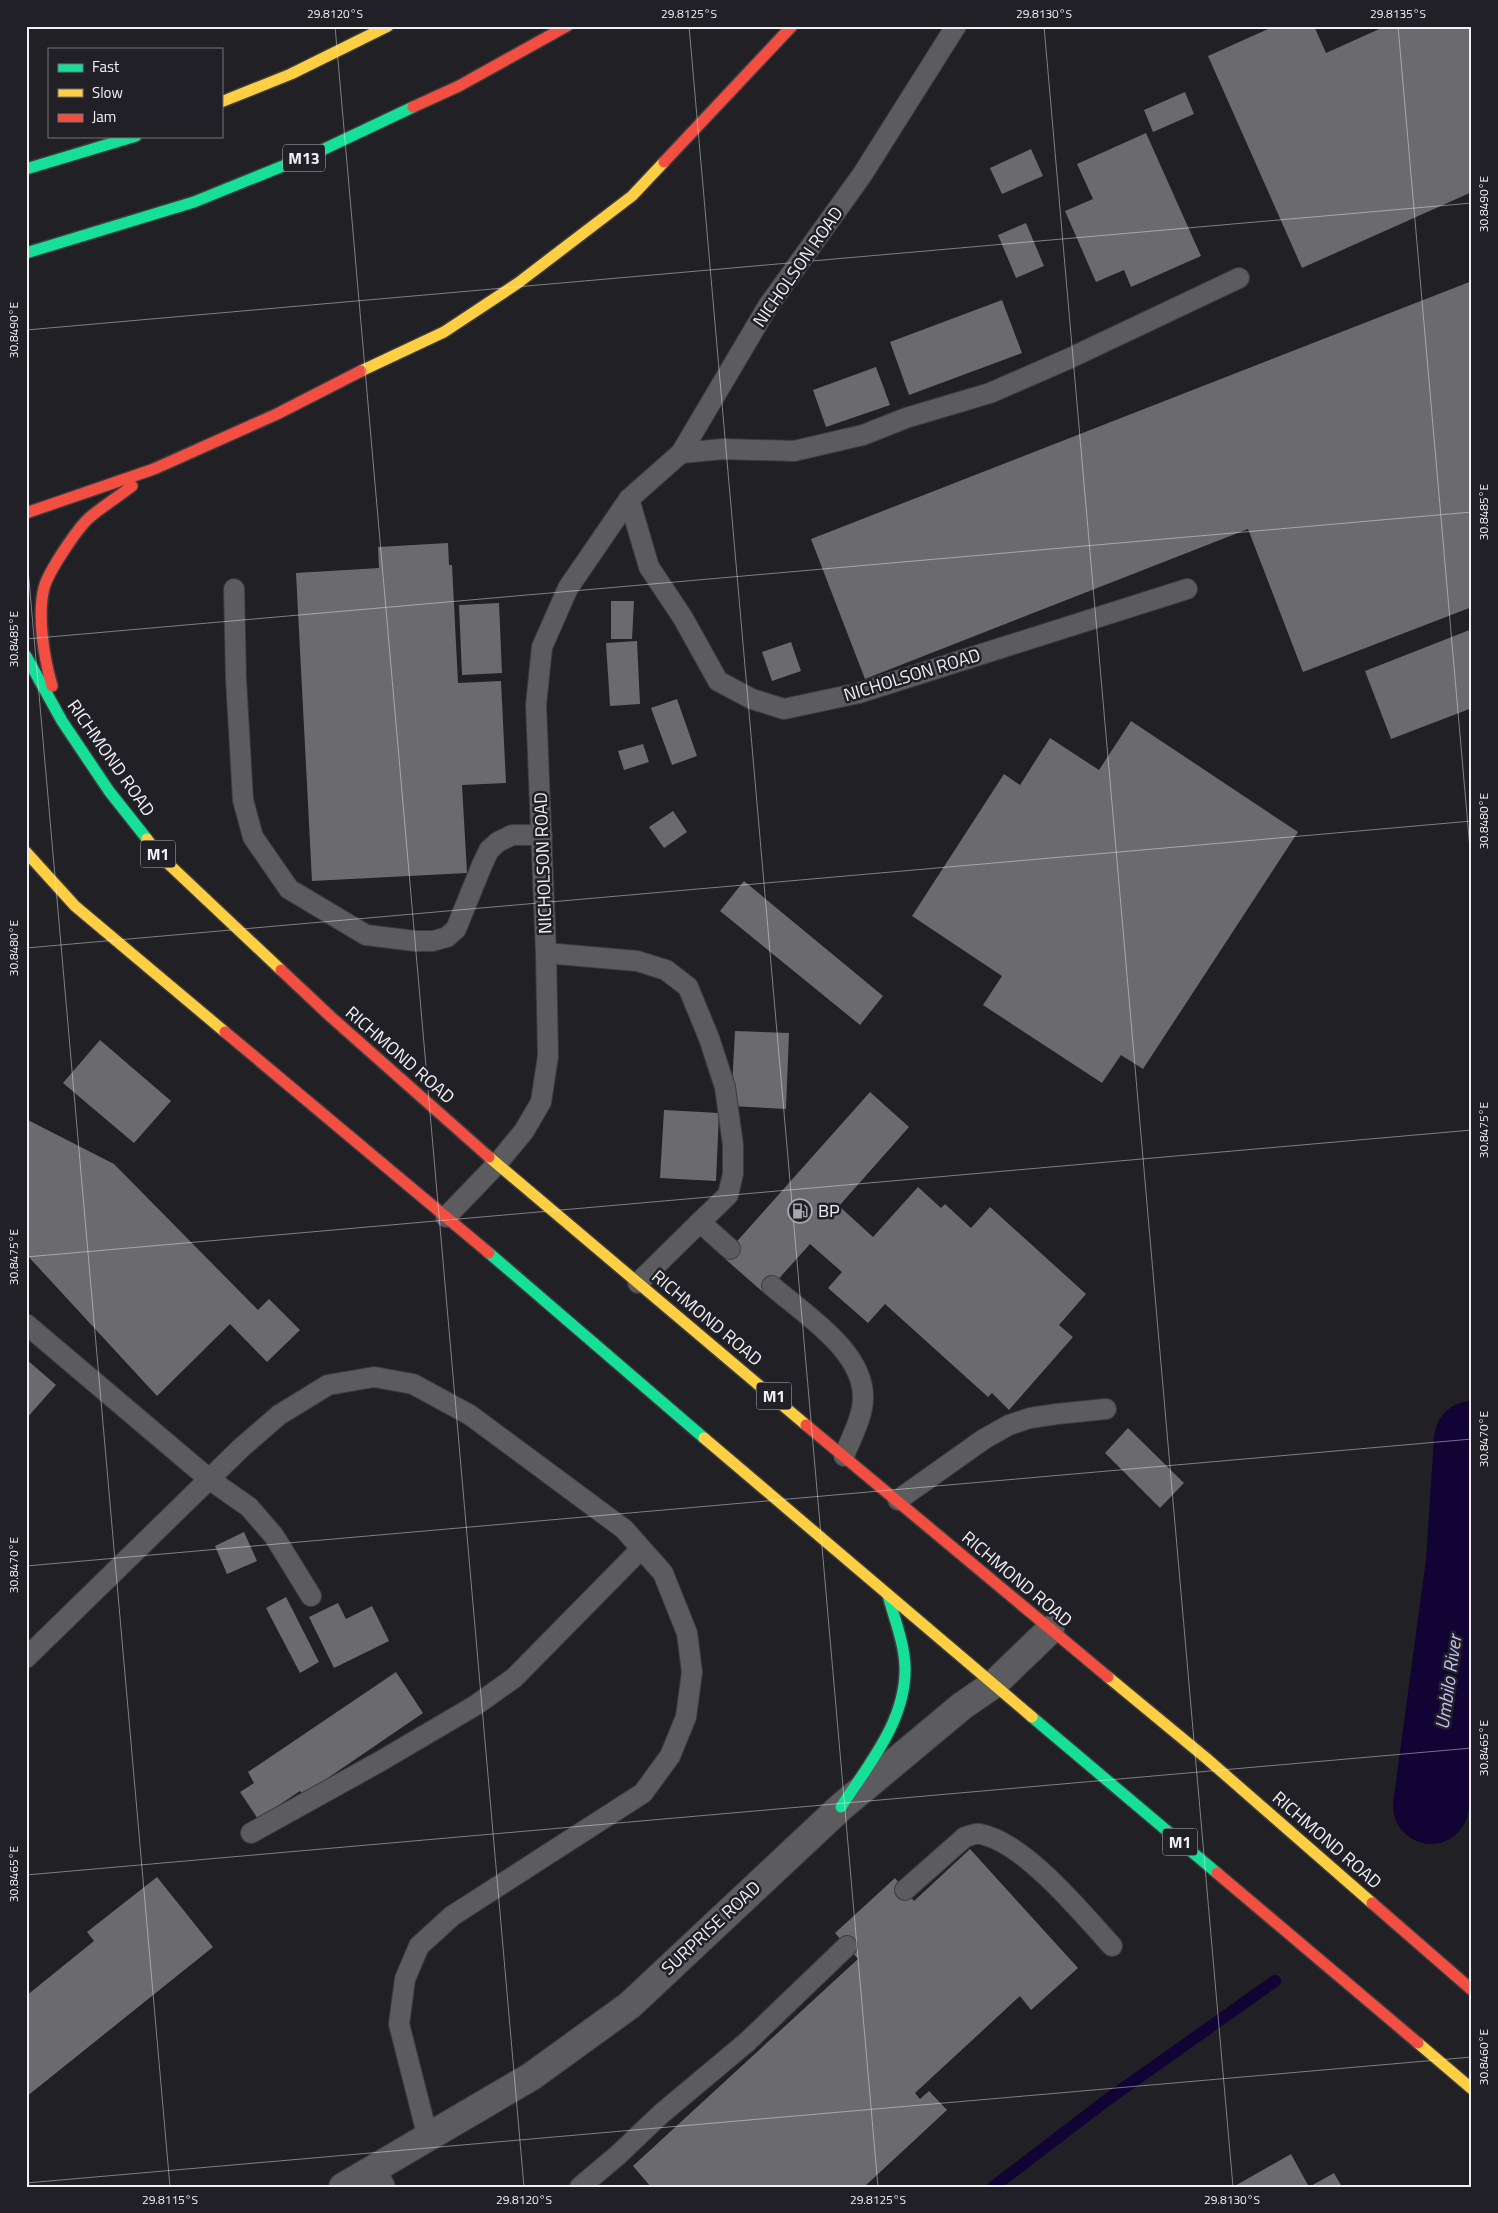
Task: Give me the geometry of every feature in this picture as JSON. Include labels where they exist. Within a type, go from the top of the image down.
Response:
[{"type":"highway","points":[[222,102],[291,74],[388,26]]},
{"type":"highway","name":"M13","points":[[26,253],[194,202],[320,151],[459,86],[567,26]]},
{"type":"highway","points":[[26,513],[154,470],[277,414],[369,367],[444,332],[518,283],[632,196],[792,26]]},
{"type":"highway","points":[[26,170],[130,138]]},
{"type":"highway","points":[[62,721],[46,661],[42,610],[44,587],[65,549],[88,518],[154,470]]},
{"type":"highway","name":"RICHMOND ROAD","points":[[26,656],[62,721],[109,791],[159,855],[331,1018],[497,1164],[1050,1630],[1206,1758],[1472,1990]]},
{"type":"highway","name":"M1","points":[[26,852],[75,906],[446,1217],[888,1595],[1472,2089]]},
{"type":"highway","points":[[841,1807],[892,1726],[902,1694],[905,1667],[888,1595]]},
{"type":"street","name":"SURPRISE ROAD","points":[[342,2187],[380,2177],[428,2138],[532,2076],[630,2005],[841,1807],[962,1706],[994,1684],[1050,1630]]},
{"type":"lane","name":"NICHOLSON ROAD","points":[[446,1217],[497,1164],[524,1131],[541,1102],[548,1056],[542,835],[536,705],[542,647],[568,588],[629,499],[680,453],[768,306],[862,175],[956,26]]},
{"type":"lane","points":[[680,453],[723,449],[794,451],[863,435],[906,418],[990,393],[1068,359],[1239,278]]},
{"type":"lane","name":"NICHOLSON ROAD","points":[[629,499],[649,567],[683,618],[718,682],[752,699],[784,709],[860,693],[1187,589]]},
{"type":"lane","points":[[234,589],[236,679],[243,800],[253,837],[289,889],[366,935],[415,941],[433,941],[447,937],[456,929],[489,850],[498,842],[512,835],[542,835]]},
{"type":"lane","points":[[546,953],[637,961],[666,970],[688,988],[709,1038],[725,1087],[733,1145],[733,1174],[728,1195],[638,1283]]},
{"type":"lane","points":[[700,1222],[730,1249]]},
{"type":"lane","points":[[772,1286],[842,1346],[860,1375],[863,1398],[858,1421],[844,1456]]},
{"type":"lane","points":[[26,1324],[209,1479],[249,1507],[274,1536],[311,1596]]},
{"type":"lane","points":[[26,1658],[209,1479],[279,1415],[328,1385],[374,1377],[413,1384],[470,1415],[624,1529],[663,1573],[687,1633],[692,1672],[686,1717],[670,1756],[643,1793],[452,1916],[419,1946],[405,1979],[399,2024],[428,2138]]},
{"type":"lane","points":[[898,1500],[984,1439],[1009,1425],[1030,1418],[1106,1409]]},
{"type":"lane","points":[[251,1833],[476,1706],[506,1684],[641,1549]]},
{"type":"lane","points":[[905,1890],[965,1838],[978,1833],[997,1839],[1028,1860],[1070,1899],[1112,1946]]},
{"type":"lane","points":[[580,2187],[618,2155],[661,2114],[747,2042],[847,1946]]},
{"type":"building","points":[[1275,26],[1314,26],[1326,53],[1386,26],[1472,26],[1472,192],[1302,268],[1208,56]]},
{"type":"building","points":[[1185,92],[1194,114],[1153,132],[1144,110]]},
{"type":"building","points":[[1146,133],[1201,256],[1131,287],[1124,270],[1096,282],[1065,211],[1093,199],[1077,164]]},
{"type":"building","points":[[1031,149],[1043,176],[1002,194],[990,168]]},
{"type":"building","points":[[1026,223],[1044,266],[1016,278],[998,235]]},
{"type":"building","points":[[1472,281],[1472,607],[1303,672],[1248,529],[865,679],[811,539]]},
{"type":"building","points":[[1002,300],[1022,353],[909,395],[890,342]]},
{"type":"building","points":[[876,367],[890,405],[826,427],[813,390]]},
{"type":"building","points":[[448,543],[449,565],[452,565],[458,683],[501,681],[506,783],[462,785],[467,873],[312,881],[296,573],[379,568],[378,547]]},
{"type":"building","points":[[611,601],[634,601],[632,639],[611,639]]},
{"type":"building","points":[[499,603],[502,673],[462,675],[459,605]]},
{"type":"building","points":[[1472,629],[1472,708],[1391,739],[1365,671]]},
{"type":"building","points":[[637,641],[640,704],[610,706],[606,643]]},
{"type":"building","points":[[791,642],[801,671],[772,681],[762,652]]},
{"type":"building","points":[[677,699],[697,756],[672,765],[651,708]]},
{"type":"building","points":[[1131,721],[1298,832],[1143,1069],[1121,1055],[1102,1083],[983,1005],[1002,976],[912,916],[1004,774],[1020,785],[1050,738],[1099,770]]},
{"type":"building","points":[[643,744],[649,762],[624,770],[618,751]]},
{"type":"building","points":[[673,811],[687,832],[664,848],[649,827]]},
{"type":"building","points":[[744,881],[883,996],[860,1025],[720,911]]},
{"type":"building","points":[[735,1031],[789,1033],[786,1109],[731,1106]]},
{"type":"building","points":[[100,1040],[171,1101],[134,1143],[63,1083]]},
{"type":"building","points":[[870,1092],[909,1127],[839,1206],[873,1237],[918,1187],[941,1208],[945,1204],[971,1228],[990,1207],[1086,1294],[1059,1325],[1073,1337],[1009,1410],[992,1393],[988,1397],[885,1304],[868,1323],[828,1288],[842,1272],[810,1244],[765,1294],[723,1257]]},
{"type":"building","points":[[664,1110],[719,1113],[716,1181],[660,1178]]},
{"type":"building","points":[[26,1119],[114,1164],[258,1310],[269,1299],[300,1330],[267,1362],[230,1324],[157,1396],[26,1254]]},
{"type":"building","points":[[26,1359],[56,1385],[26,1419]]},
{"type":"building","points":[[1128,1428],[1184,1483],[1160,1508],[1105,1453]]},
{"type":"building","points":[[244,1532],[257,1561],[227,1574],[215,1546]]},
{"type":"building","points":[[286,1597],[319,1662],[300,1673],[266,1608]]},
{"type":"building","points":[[338,1603],[346,1619],[372,1606],[389,1641],[334,1668],[309,1617]]},
{"type":"building","points":[[396,1672],[423,1713],[303,1795],[300,1791],[258,1819],[240,1792],[254,1783],[248,1772]]},
{"type":"building","points":[[970,1849],[1078,1968],[1031,2010],[1020,1996],[915,2093],[920,2099],[929,2091],[947,2110],[864,2187],[651,2187],[633,2166],[858,1959],[835,1933],[895,1878],[914,1901]]},
{"type":"building","points":[[157,1877],[213,1947],[26,2097],[26,1996],[94,1941],[87,1932]]},
{"type":"building","points":[[1291,2154],[1309,2187],[1233,2187]]},
{"type":"building","points":[[1334,2173],[1342,2187],[1309,2187]]},
{"type":"waterway","name":"Umbilo River","points":[[1431,1806],[1464,1562],[1472,1439]]},
{"type":"waterway","points":[[1430,1838],[1431,1806]]},
{"type":"waterway","points":[[993,2187],[1107,2100],[1275,1981]]},
{"type":"traffic: fast","points":[[26,253],[194,202],[320,151],[413,107]]},
{"type":"traffic: fast","points":[[26,169],[129,138]]},
{"type":"traffic: fast","points":[[26,656],[62,721],[109,791],[147,839]]},
{"type":"traffic: fast","points":[[489,1253],[704,1438]]},
{"type":"traffic: fast","points":[[841,1807],[884,1741],[900,1705],[904,1686],[905,1666],[903,1648],[888,1595]]},
{"type":"traffic: fast","points":[[1032,1717],[1217,1873]]},
{"type":"traffic: slow","points":[[222,102],[291,74],[388,26]]},
{"type":"traffic: slow","points":[[361,371],[444,332],[518,283],[632,196],[664,162]]},
{"type":"traffic: slow","points":[[147,839],[159,855],[281,970]]},
{"type":"traffic: slow","points":[[26,852],[75,906],[225,1032]]},
{"type":"traffic: slow","points":[[489,1157],[806,1425]]},
{"type":"traffic: slow","points":[[704,1438],[1032,1717]]},
{"type":"traffic: slow","points":[[1108,1677],[1206,1758],[1372,1903]]},
{"type":"traffic: slow","points":[[1418,2043],[1472,2089]]},
{"type":"traffic: jam","points":[[413,107],[459,86],[567,26]]},
{"type":"traffic: jam","points":[[664,162],[792,26]]},
{"type":"traffic: jam","points":[[26,513],[154,469],[277,414],[361,371]]},
{"type":"traffic: jam","points":[[52,686],[46,663],[41,624],[44,588],[51,572],[77,531],[89,518],[132,486]]},
{"type":"traffic: jam","points":[[281,970],[331,1017],[489,1157]]},
{"type":"traffic: jam","points":[[225,1032],[489,1253]]},
{"type":"traffic: jam","points":[[806,1425],[1108,1677]]},
{"type":"traffic: jam","points":[[1217,1873],[1418,2043]]},
{"type":"traffic: jam","points":[[1372,1903],[1472,1990]]},
{"type":"place","name":"BP","points":[[800,1211]]}]
